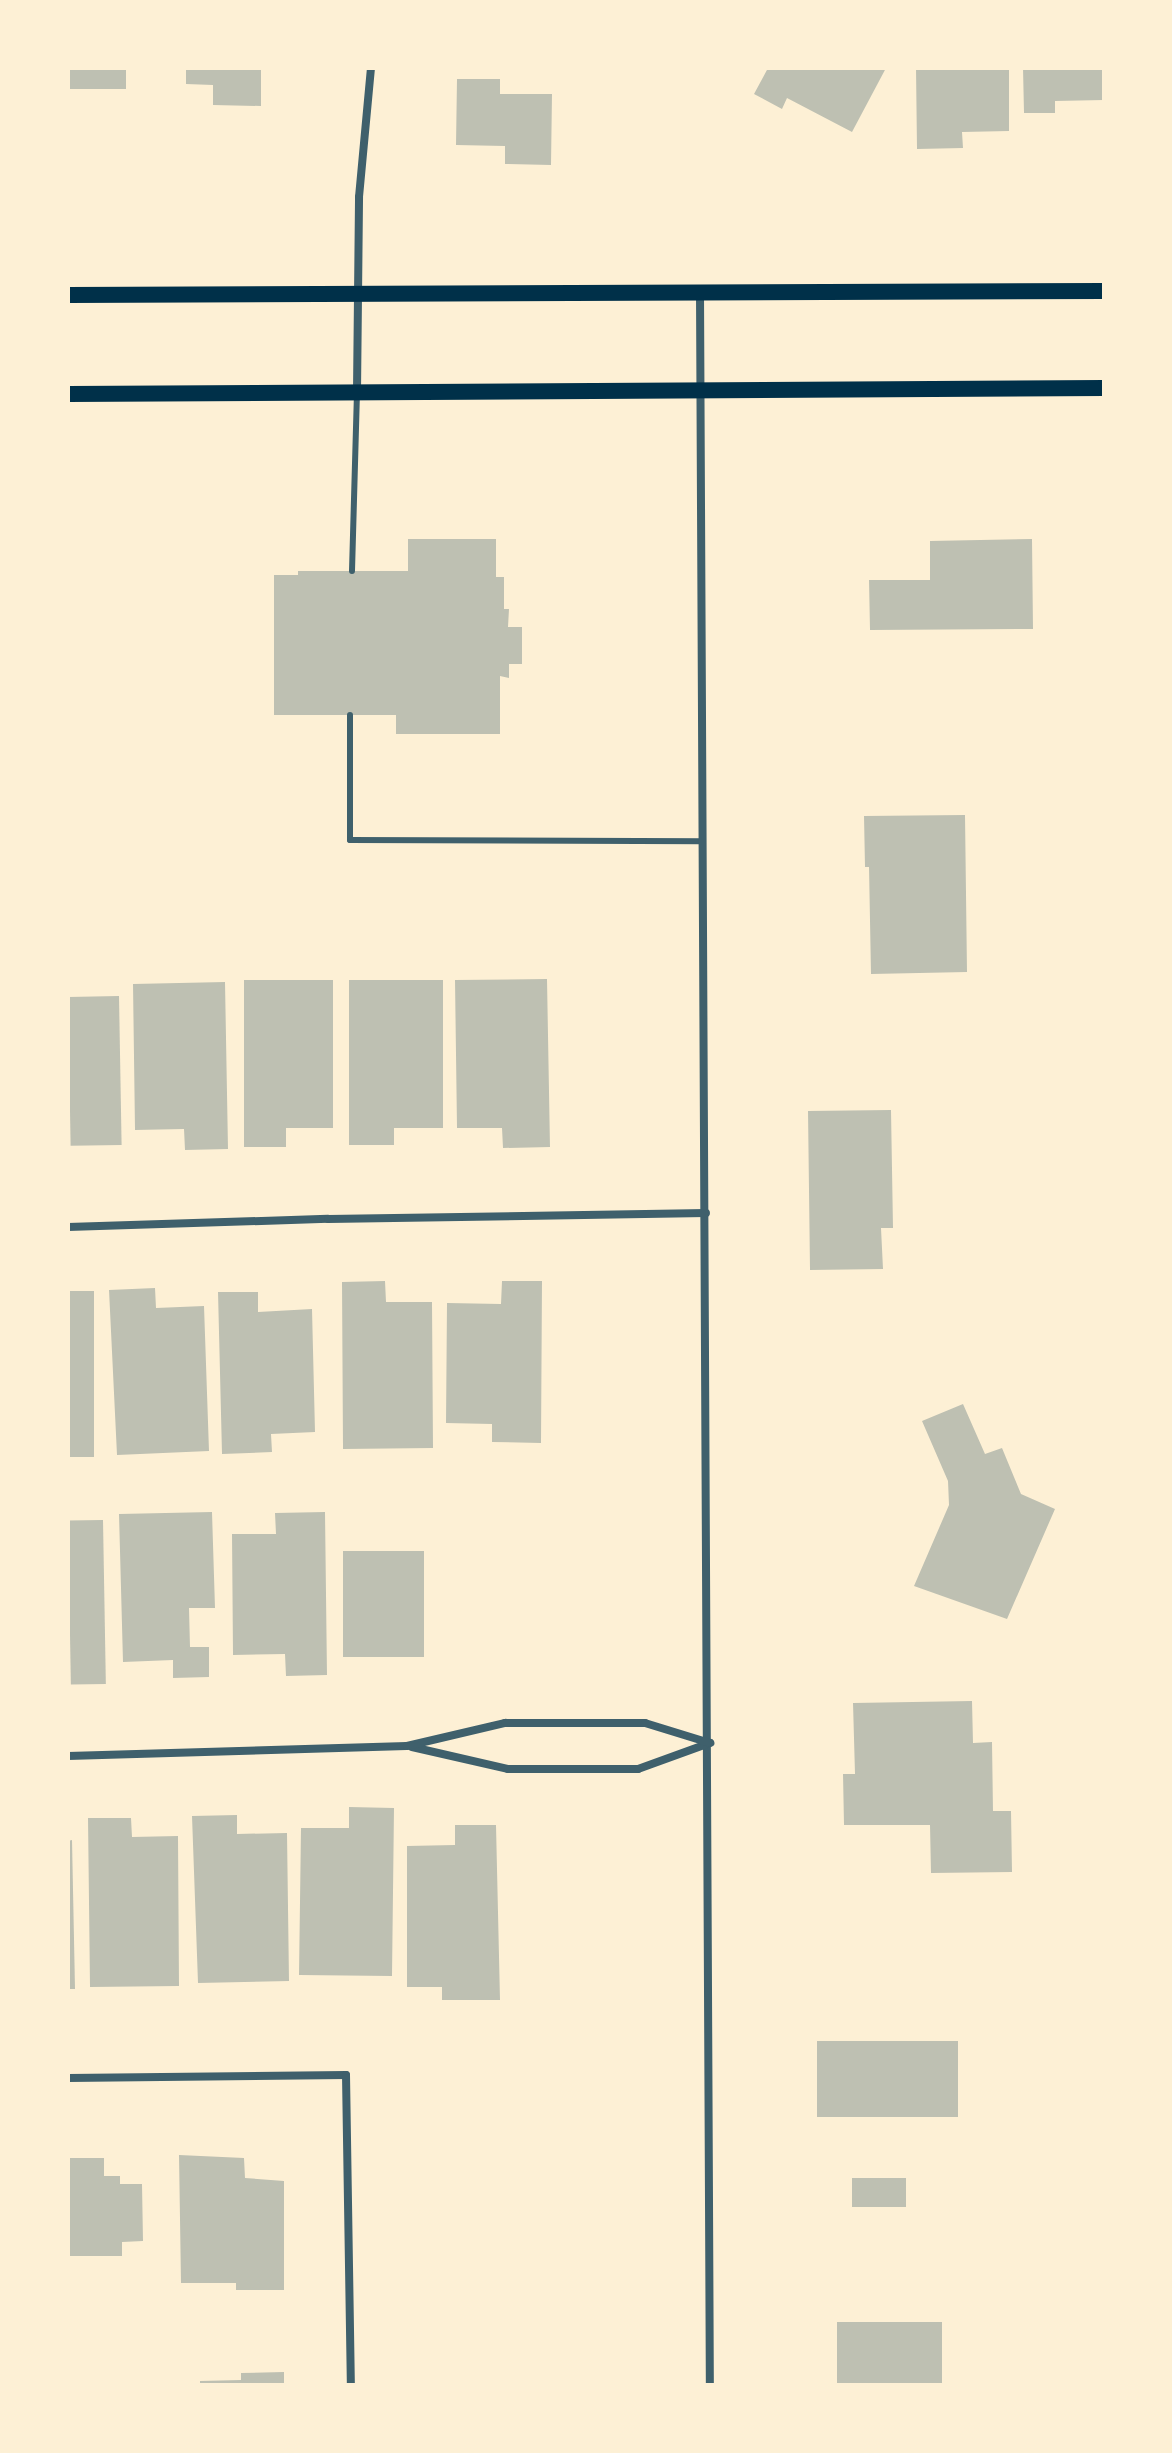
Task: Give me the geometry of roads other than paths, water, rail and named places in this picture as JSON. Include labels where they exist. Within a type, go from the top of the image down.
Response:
[{"type":"main road","points":[[68,295],[1104,291]]},
{"type":"main road","points":[[68,394],[1104,388]]},
{"type":"street","points":[[357,392],[361,294],[359,197],[371,68]]},
{"type":"street","points":[[700,292],[710,1743],[710,2385]]},
{"type":"street","points":[[68,1227],[706,1213]]},
{"type":"street","points":[[68,1756],[407,1746],[505,1723],[645,1723],[710,1743]]},
{"type":"street","points":[[407,1746],[508,1769],[638,1769],[710,1743]]},
{"type":"street","points":[[68,2078],[346,2075],[351,2385]]},
{"type":"lane","points":[[352,571],[357,392]]},
{"type":"lane","points":[[350,715],[350,840],[703,841]]}]
